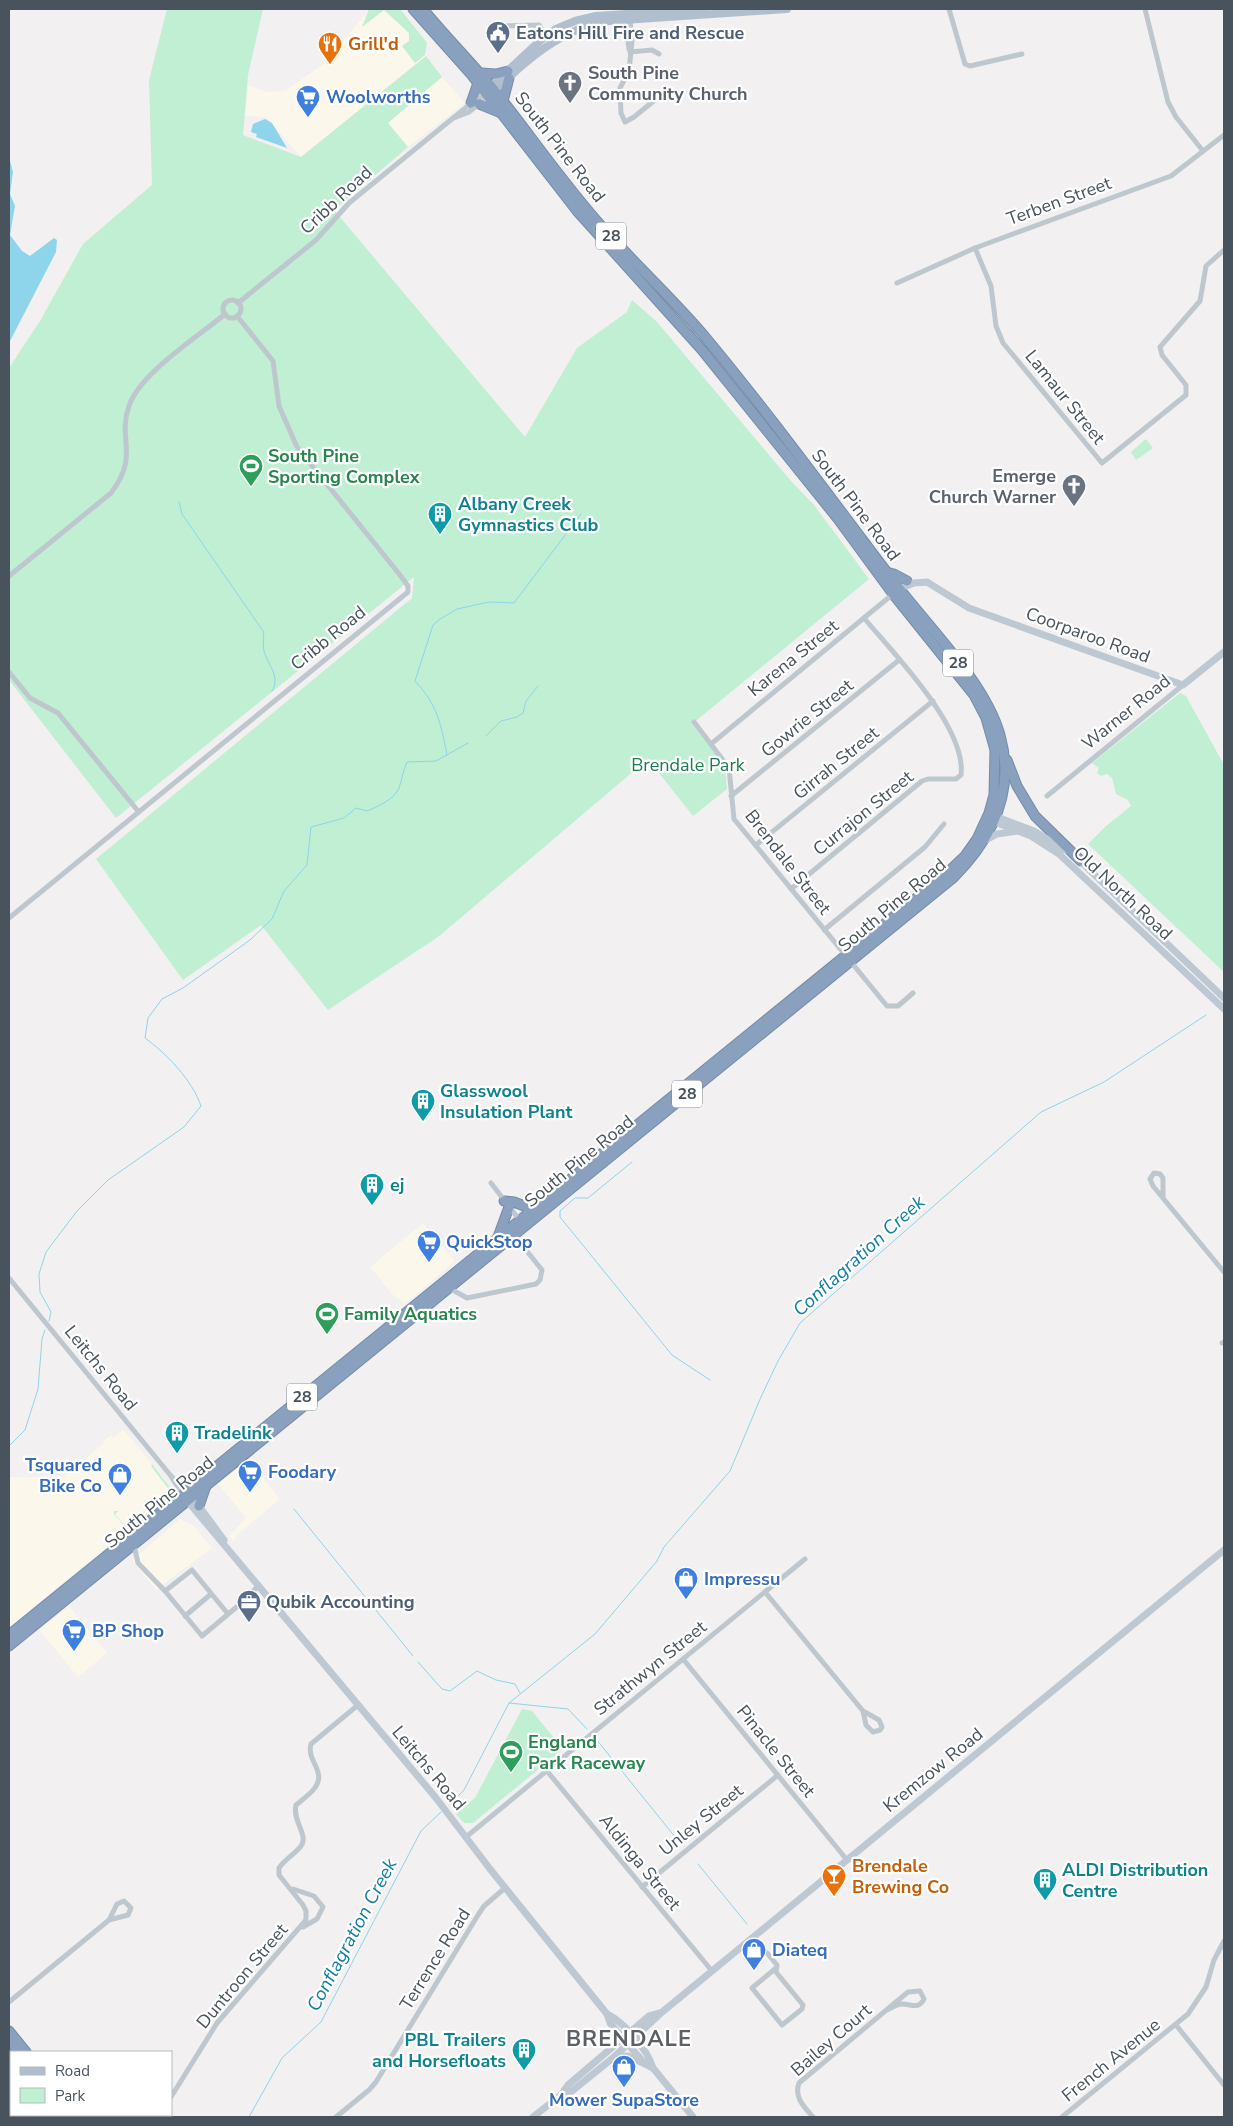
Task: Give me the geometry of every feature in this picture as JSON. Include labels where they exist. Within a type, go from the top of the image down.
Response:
[{"type":"highway","name":"South Pine Road","points":[[356,1357],[448,1288],[514,1235],[532,1209],[953,878],[972,859],[986,840],[1003,786],[1002,745],[996,721],[978,688],[896,592],[886,572],[845,514],[704,337],[574,195],[503,101],[478,83],[413,9]]},
{"type":"highway","name":"South Pine Road","points":[[9,1646],[134,1544],[187,1495],[207,1484],[498,1237],[522,1223],[848,959],[955,865],[992,818],[996,765],[994,742],[986,718],[974,695],[896,592],[702,350],[577,211],[529,152],[502,113],[480,73],[423,9]]},
{"type":"highway","points":[[480,73],[508,75],[503,101]]},
{"type":"highway","points":[[478,83],[475,104],[502,113]]},
{"type":"highway","points":[[886,572],[907,581]]},
{"type":"highway","points":[[1002,745],[1017,786],[1028,806],[1043,825],[1082,861]]},
{"type":"highway","points":[[498,1237],[506,1204],[514,1202],[532,1209]]},
{"type":"highway","name":"South Pine Road","points":[[9,1635],[289,1413]]},
{"type":"highway","points":[[199,1506],[207,1484]]},
{"type":"highway","points":[[9,2031],[25,2051]]},
{"type":"highway","points":[[9,2041],[17,2051]]},
{"type":"main road","points":[[490,91],[548,34],[565,24],[587,17],[704,9]]},
{"type":"main road","points":[[508,75],[552,44],[586,26],[628,20],[787,9]]},
{"type":"street","points":[[949,9],[965,64],[970,66],[1022,54]]},
{"type":"street","points":[[1145,9],[1168,102],[1176,117],[1203,151]]},
{"type":"street","points":[[628,20],[632,41],[629,72],[620,88],[622,113],[625,122],[661,95]]},
{"type":"street","points":[[497,26],[532,23],[539,25],[548,34],[552,44]]},
{"type":"street","points":[[630,52],[652,50],[659,54]]},
{"type":"street","name":"Cribb Road","points":[[238,303],[316,240],[349,203],[490,91]]},
{"type":"street","name":"Cribb Road","points":[[454,118],[490,91]]},
{"type":"street","name":"Terben Street","points":[[897,284],[975,248],[1170,176],[1224,135]]},
{"type":"street","name":"Lamaur Street","points":[[975,248],[991,286],[996,326],[1003,343],[1102,463],[1186,395],[1186,385],[1162,355],[1160,347],[1200,301],[1206,266],[1224,250]]},
{"type":"street","points":[[233,300],[238,303],[240,308],[237,316],[232,318],[225,314],[223,308],[225,303],[233,300]]},
{"type":"street","points":[[9,576],[112,493],[126,465],[126,416],[137,389],[153,372],[225,314]]},
{"type":"street","name":"Cribb Road","points":[[9,918],[408,592],[406,584],[297,448],[279,406],[273,361],[237,316]]},
{"type":"street","name":"Coorparoo Road","points":[[907,581],[919,578],[930,579],[982,613]]},
{"type":"street","points":[[896,592],[907,581]]},
{"type":"street","name":"Coorparoo Road","points":[[896,592],[914,583],[927,582],[969,608],[1183,685]]},
{"type":"street","name":"Karena Street","points":[[711,744],[896,592]]},
{"type":"street","points":[[864,618],[933,702]]},
{"type":"street","name":"Warner Road","points":[[1047,796],[1224,652]]},
{"type":"street","name":"Gowrie Street","points":[[732,796],[899,660]]},
{"type":"street","points":[[9,672],[30,698],[58,713],[138,811]]},
{"type":"street","name":"Currajon Street","points":[[791,889],[922,781],[959,777],[962,770],[954,737],[933,702]]},
{"type":"street","name":"Girrah Street","points":[[756,845],[933,702]]},
{"type":"street","name":"Brendale Street","points":[[694,722],[729,768],[734,819],[889,1007],[898,1006],[913,993]]},
{"type":"street","name":"Old North Road","points":[[992,818],[1020,831],[1059,854],[1224,1010]]},
{"type":"street","name":"Old North Road","points":[[992,818],[1046,838],[1082,861],[1224,998]]},
{"type":"street","points":[[824,930],[924,847],[944,824]]},
{"type":"street","points":[[986,840],[997,834],[1020,831]]},
{"type":"street","points":[[1151,941],[1157,934]]},
{"type":"street","points":[[491,1183],[522,1223]]},
{"type":"street","points":[[1163,1197],[1224,1272]]},
{"type":"street","points":[[448,1288],[467,1298],[536,1284],[540,1280],[542,1270],[514,1235]]},
{"type":"street","name":"Leitchs Road","points":[[9,1278],[187,1495],[215,1534],[225,1543],[466,1837],[607,2014],[610,2023],[650,2059],[653,2068],[693,2117]]},
{"type":"street","name":"Leitchs Road","points":[[187,1495],[219,1530],[225,1543]]},
{"type":"street","points":[[134,1544],[138,1562],[202,1636],[259,1585]]},
{"type":"street","name":"Kremzow Road","points":[[533,2117],[561,2095],[568,2085],[661,2013],[1224,1550]]},
{"type":"street","name":"Strathwyn Street","points":[[466,1837],[805,1559]]},
{"type":"street","points":[[165,1591],[192,1570],[228,1614]]},
{"type":"street","points":[[765,1592],[863,1711]]},
{"type":"street","points":[[185,1616],[211,1594]]},
{"type":"street","name":"Pinacle Street","points":[[683,1659],[847,1860]]},
{"type":"street","points":[[314,1896],[307,1897],[303,1905],[279,1875],[282,1863],[302,1846],[304,1841],[294,1814],[296,1805],[314,1789],[320,1780],[320,1773],[310,1754],[311,1744],[358,1706]]},
{"type":"street","name":"Aldinga Street","points":[[547,1771],[712,1971]]},
{"type":"street","name":"Unley Street","points":[[642,1887],[778,1775]]},
{"type":"street","points":[[288,1886],[314,1896],[323,1907],[317,1919],[300,1928]]},
{"type":"street","name":"Terrence Road","points":[[336,2117],[372,2087],[478,1914],[489,1901],[505,1888]]},
{"type":"street","points":[[9,2002],[108,1920],[117,1904],[124,1901],[130,1905],[130,1912],[126,1916],[108,1920]]},
{"type":"street","name":"Duntroon Street","points":[[172,2095],[217,2023],[306,1920],[306,1911],[303,1905]]},
{"type":"street","name":"French Avenue","points":[[1062,2117],[1188,2014],[1200,1999],[1214,1960],[1224,1941]]},
{"type":"street","points":[[755,1945],[767,1953],[777,1965],[776,1972],[803,2005],[802,2009],[782,2025],[752,1988],[776,1968]]},
{"type":"street","name":"Bailey Court","points":[[813,2117],[799,2099],[796,2091],[799,2083],[908,1992],[920,1991],[923,1995],[924,1999],[921,2005],[916,2007],[903,2004],[887,2010]]},
{"type":"street","points":[[1176,2025],[1224,2085]]},
{"type":"street","name":"Leitchs Road","points":[[629,2039],[645,2064],[653,2068]]},
{"type":"street","name":"Kremzow Road","points":[[561,2095],[572,2091],[614,2057],[629,2039]]},
{"type":"street","points":[[614,2057],[628,2056],[645,2064]]},
{"type":"shaded area","points":[[370,9],[397,9],[424,42],[426,56],[301,157],[266,117],[245,116],[248,85],[266,92],[285,91],[322,65]]},
{"type":"shaded area","points":[[442,77],[465,103],[408,147],[388,123]]},
{"type":"shaded area","points":[[423,1223],[455,1261],[405,1304],[393,1295],[370,1267]]},
{"type":"shaded area","points":[[123,1429],[164,1478],[171,1493],[9,1628],[9,1477],[64,1477],[104,1443],[103,1441],[111,1435],[113,1438]]},
{"type":"shaded area","points":[[248,1460],[280,1499],[239,1533],[233,1541],[229,1536],[246,1518],[218,1484]]},
{"type":"shaded area","points":[[180,1519],[194,1526],[212,1548],[156,1590],[132,1560]]},
{"type":"shaded area","points":[[69,1606],[107,1653],[78,1677],[39,1630]]},
{"type":"green space","name":"Brendale Park","points":[[167,9],[263,9],[248,75],[243,135],[301,157],[426,56],[442,77],[388,123],[408,147],[334,210],[525,437],[577,348],[627,312],[632,300],[657,322],[791,481],[814,505],[869,579],[692,724],[725,766],[727,789],[693,816],[648,759],[438,937],[328,1010],[261,925],[183,980],[96,859],[412,598],[414,577],[116,818],[9,680],[9,368],[40,321],[83,244],[152,185],[149,80]]},
{"type":"green space","points":[[369,9],[400,9],[427,43],[425,55],[415,63],[402,46],[409,41],[409,33],[384,10],[362,27]]},
{"type":"green space","points":[[1146,439],[1153,448],[1136,460],[1131,452]]},
{"type":"green space","points":[[1180,693],[1186,696],[1224,765],[1224,972],[1088,844],[1131,806],[1128,800],[1116,794],[1112,778],[1107,774],[1101,776],[1097,773],[1099,768],[1092,763]]},
{"type":"green space","points":[[152,1464],[172,1492],[128,1530],[114,1514],[114,1511],[118,1511],[115,1514],[125,1526],[129,1523],[132,1526],[160,1502],[158,1499],[171,1492],[151,1466]]},
{"type":"green space","name":"England Park Raceway","points":[[522,1709],[532,1711],[563,1749],[473,1823],[464,1823],[456,1814],[475,1798]]},
{"type":"water","points":[[265,119],[272,123],[287,148],[256,137],[257,134],[251,132],[253,124]]},
{"type":"water","points":[[9,157],[13,172],[10,194],[15,206],[10,235],[22,251],[30,256],[54,238],[57,240],[56,252],[9,343]]},
{"type":"waterway","points":[[179,502],[182,514],[263,631],[264,651],[273,671],[275,681],[272,691]]},
{"type":"waterway","points":[[447,755],[437,715],[428,698],[415,681],[433,625],[457,609],[489,602],[514,603],[581,514]]},
{"type":"waterway","points":[[486,736],[501,721],[517,717],[523,713],[526,701],[538,686]]},
{"type":"waterway","points":[[49,1321],[51,1312],[40,1292],[39,1274],[46,1252],[77,1211],[108,1180],[184,1127],[201,1106],[192,1087],[178,1068],[145,1038],[148,1018],[162,999],[183,988],[250,940],[272,919],[284,891],[307,865],[311,827],[344,818],[356,808],[367,811],[380,805],[397,792],[407,762],[436,761],[468,743]]},
{"type":"waterway","name":"Conflagration Creek","points":[[449,1805],[464,1790],[509,1703],[595,1634],[657,1561],[664,1547],[730,1471],[778,1361],[800,1323],[1041,1112],[1104,1082],[1206,1015]]},
{"type":"waterway","points":[[632,1162],[588,1198],[575,1198],[560,1211],[560,1217],[672,1355],[710,1380]]},
{"type":"waterway","points":[[9,1446],[25,1430],[38,1389],[42,1339],[45,1330]]},
{"type":"waterway","points":[[294,1509],[413,1656]]},
{"type":"waterway","points":[[418,1662],[442,1689],[450,1691],[477,1671],[496,1680],[515,1684],[520,1693]]},
{"type":"waterway","points":[[509,1703],[568,1709],[587,1729]]},
{"type":"waterway","points":[[596,1739],[680,1843]]},
{"type":"waterway","name":"Conflagration Creek","points":[[249,2117],[282,2058],[321,2022],[421,1831],[441,1812]]},
{"type":"waterway","points":[[698,1864],[747,1924]]},
{"type":"place","name":"Eatons Hill Fire and Rescue","points":[[498,54]]},
{"type":"place","name":"Grill'd","points":[[330,65]]},
{"type":"place","name":"South Pine Community Church","points":[[570,104]]},
{"type":"place","name":"Woolworths","points":[[308,118]]},
{"type":"place","name":"South Pine Sporting Complex","points":[[251,487]]},
{"type":"place","name":"Emerge Church Warner","points":[[1074,507]]},
{"type":"place","name":"Albany Creek Gymnastics Club","points":[[440,535]]},
{"type":"place","name":"Glasswool Insulation Plant","points":[[423,1122]]},
{"type":"place","name":"ej","points":[[372,1206]]},
{"type":"place","name":"QuickStop","points":[[429,1263]]},
{"type":"place","name":"Family Aquatics","points":[[327,1335]]},
{"type":"place","name":"Tradelink","points":[[177,1454]]},
{"type":"place","name":"Foodary","points":[[250,1493]]},
{"type":"place","name":"Tsquared Bike Co","points":[[120,1496]]},
{"type":"place","name":"Impressu","points":[[686,1600]]},
{"type":"place","name":"Qubik Accounting","points":[[249,1623]]},
{"type":"place","name":"BP Shop","points":[[74,1652]]},
{"type":"place","name":"England Park Raceway","points":[[511,1773]]},
{"type":"place","name":"Brendale Brewing Co","points":[[834,1897]]},
{"type":"place","name":"ALDI Distribution Centre","points":[[1045,1901]]},
{"type":"place","name":"Diateq","points":[[754,1971]]},
{"type":"place","name":"PBL Trailers and Horsefloats","points":[[524,2071]]},
{"type":"place","name":"Mower SupaStore","points":[[624,2088]]},
{"type":"district","name":"BRENDALE","points":[[629,2039]]}]
